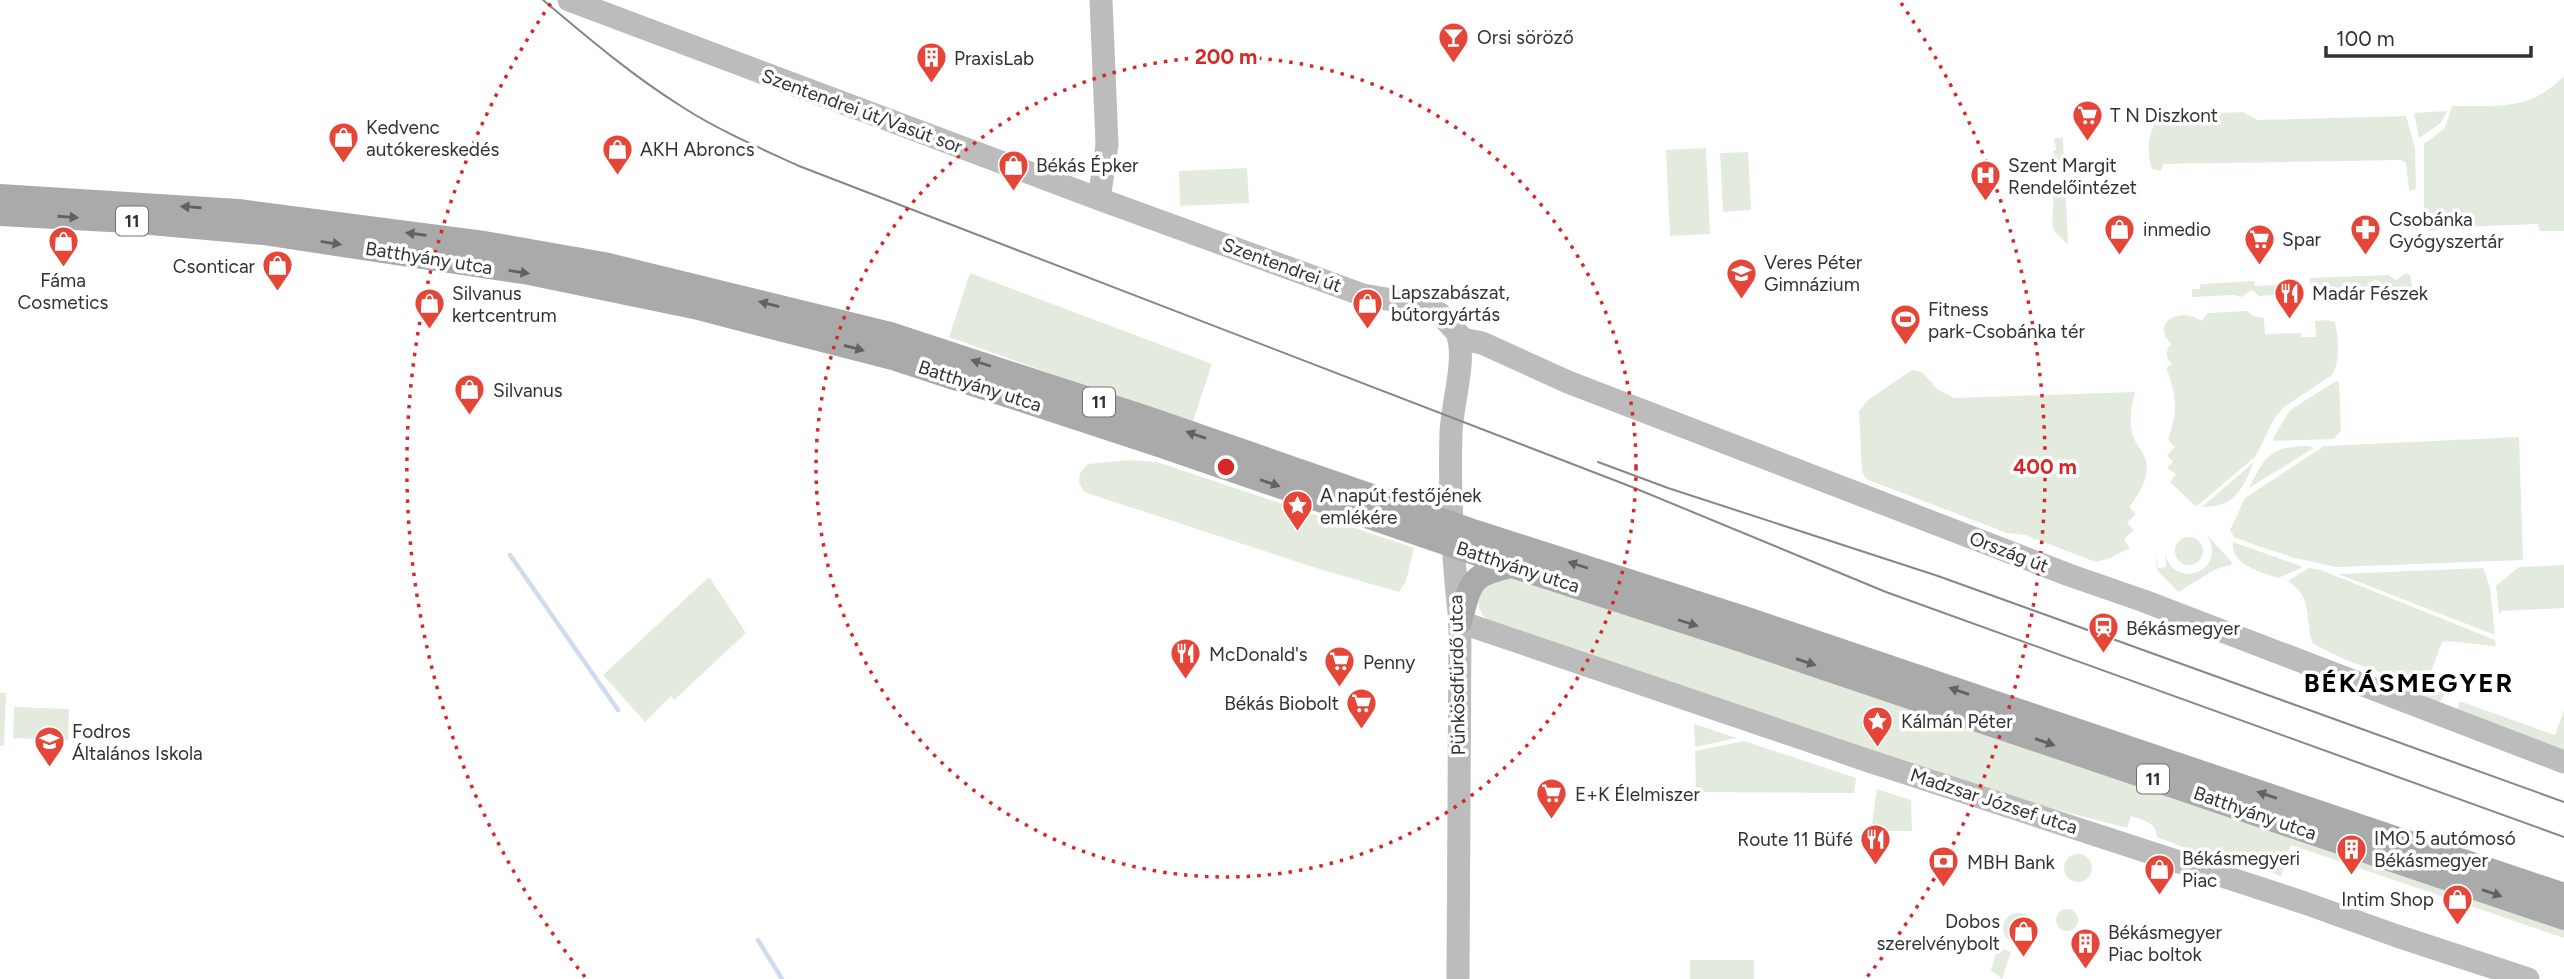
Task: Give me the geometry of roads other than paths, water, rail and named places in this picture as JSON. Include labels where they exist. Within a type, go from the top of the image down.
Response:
[{"type":"main road","name":"Szentendrei út/Vasút sor","points":[[569,0],[1099,199]]},
{"type":"main road","points":[[1099,199],[1107,145],[1101,0]]},
{"type":"main road","name":"Batthyány utca","points":[[0,196],[238,211],[484,243],[604,264],[914,341],[1452,534],[1513,566],[1741,640],[2564,918]]},
{"type":"main road","name":"Szentendrei út","points":[[1099,199],[1363,295],[1411,303],[1440,314],[1458,336]]},
{"type":"main road","name":"Batthyány utca","points":[[0,214],[128,221],[263,233],[529,273],[694,307],[788,330],[921,367],[1159,445],[1773,628],[2564,895]]},
{"type":"main road","name":"Pünkösdfürdő utca","points":[[1458,336],[1459,372],[1451,431],[1452,534],[1460,622],[1458,979]]},
{"type":"main road","name":"Ország út","points":[[1458,336],[1482,343],[1548,373],[2069,575],[2144,601],[2564,762]]},
{"type":"main road","points":[[1459,372],[1476,359],[1485,358],[1548,373]]},
{"type":"main road","points":[[1460,622],[1470,587],[1478,576],[1490,570],[1513,566]]},
{"type":"main road","name":"Madzsar József utca","points":[[1460,622],[1866,760],[2289,897],[2528,979]]},
{"type":"waterway","points":[[510,555],[618,710]]},
{"type":"waterway","points":[[758,940],[782,979]]},
{"type":"tram line","points":[[543,0],[612,57],[665,96],[726,132],[799,166],[1632,487],[1886,592],[2564,837]]},
{"type":"tram line","points":[[1598,462],[1668,488],[1938,576],[2564,802]]},
{"type":"place","name":"Orsi söröző","points":[[1454,64]]},
{"type":"place","name":"PraxisLab","points":[[931,85]]},
{"type":"place","name":"T N Diszkont","points":[[2087,142]]},
{"type":"place","name":"Kedvenc autókereskedés","points":[[343,165]]},
{"type":"place","name":"AKH Abroncs","points":[[617,176]]},
{"type":"place","name":"Békás Épker","points":[[1013,192]]},
{"type":"place","name":"Szent Margit Rendelőintézet","points":[[1985,203]]},
{"type":"place","name":"inmedio","points":[[2120,256]]},
{"type":"place","name":"Csobánka Gyógyszertár","points":[[2366,257]]},
{"type":"place","name":"Spar","points":[[2259,266]]},
{"type":"place","name":"Fáma Cosmetics","points":[[63,268]]},
{"type":"place","name":"Csonticar","points":[[278,293]]},
{"type":"place","name":"Veres Péter Gimnázium","points":[[1741,300]]},
{"type":"place","name":"Madár Fészek","points":[[2289,320]]},
{"type":"place","name":"Lapszabászat, bútorgyártás","points":[[1368,330]]},
{"type":"place","name":"Silvanus kertcentrum","points":[[429,331]]},
{"type":"place","name":"Fitness park-Csobánka tér","points":[[1905,347]]},
{"type":"place","name":"Silvanus","points":[[470,417]]},
{"type":"place","name":"A napút festőjének emlékére","points":[[1297,533]]},
{"type":"place","name":"Békásmegyer","points":[[2103,655]]},
{"type":"place","name":"McDonald's","points":[[1186,681]]},
{"type":"place","name":"Penny","points":[[1340,689]]},
{"type":"place","name":"Békás Biobolt","points":[[1362,730]]},
{"type":"place","name":"Kálmán Péter","points":[[1878,748]]},
{"type":"place","name":"Fodros Általános Iskola","points":[[49,769]]},
{"type":"place","name":"E+K Élelmiszer","points":[[1552,821]]},
{"type":"place","name":"Route 11 Büfé","points":[[1876,866]]},
{"type":"place","name":"IMO 5 autómosó Békásmegyer","points":[[2351,876]]},
{"type":"place","name":"MBH Bank","points":[[1944,889]]},
{"type":"place","name":"Békásmegyeri Piac","points":[[2159,896]]},
{"type":"place","name":"Intim Shop","points":[[2457,926]]},
{"type":"place","name":"Dobos szerelvénybolt","points":[[2023,959]]},
{"type":"place","name":"Békásmegyer Piac boltok","points":[[2085,970]]},
{"type":"district","name":"BÉKÁSMEGYER","points":[[2409,683]]}]
